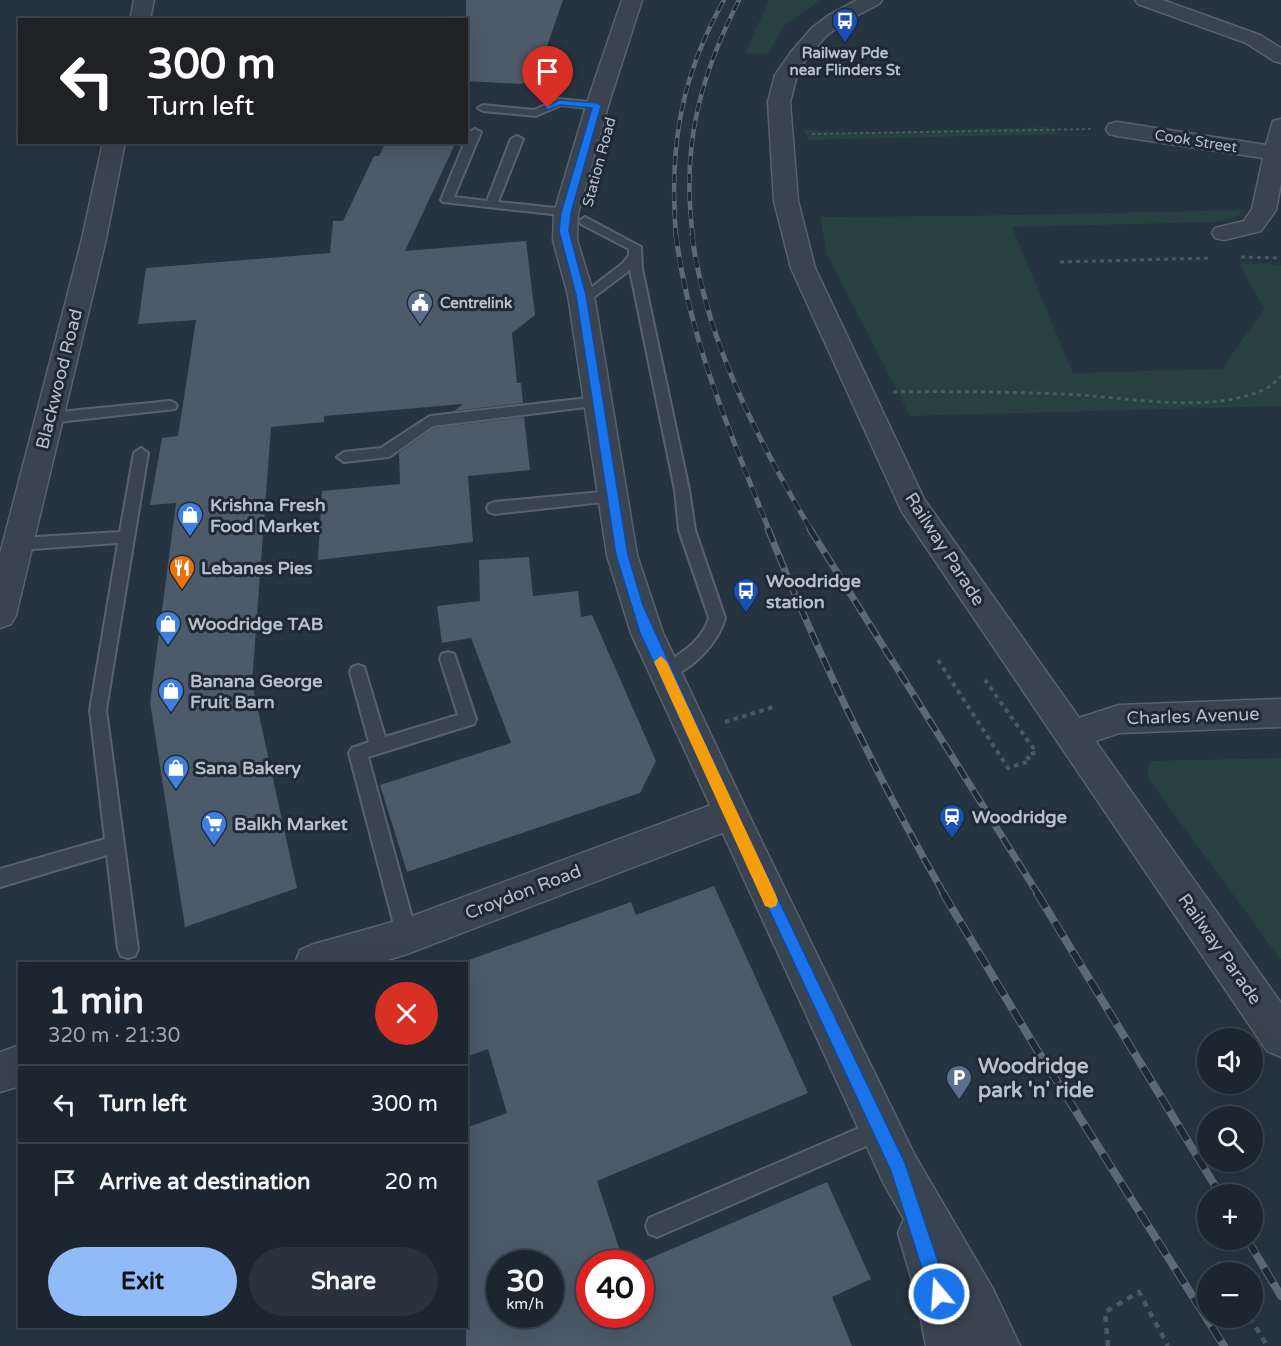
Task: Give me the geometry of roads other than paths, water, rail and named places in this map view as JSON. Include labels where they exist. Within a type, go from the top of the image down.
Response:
[{"type":"street","points":[[140,18],[144,0]]},
{"type":"street","name":"Railway Parade","points":[[872,0],[836,19],[819,32],[798,56],[786,75],[779,102],[786,201],[803,268],[912,504],[1281,1037]]},
{"type":"street","points":[[1145,0],[1253,39],[1281,57]]},
{"type":"street","name":"Station Road","points":[[637,7],[575,217],[581,297],[622,555],[636,605],[730,814],[899,1169],[977,1305],[997,1346]]},
{"type":"street","points":[[1224,233],[1252,226],[1264,210],[1281,126]]},
{"type":"street","name":"Cook Street","points":[[1117,129],[1275,153]]},
{"type":"street","name":"Blackwood Road","points":[[0,615],[94,240],[114,144]]},
{"type":"street","name":"Charles Avenue","points":[[1072,734],[1119,719],[1281,713]]},
{"type":"street","name":"Croydon Road","points":[[317,962],[407,936],[730,814]]},
{"type":"street","points":[[0,1072],[18,1066]]},
{"type":"street","name":"Station Road","points":[[899,1169],[939,1294],[949,1346]]},
{"type":"lane","points":[[483,108],[536,113],[559,102],[608,99]]},
{"type":"lane","points":[[475,132],[447,200],[575,217],[632,244],[637,253],[636,269],[682,490],[687,530],[717,618],[715,629],[707,641],[666,672]]},
{"type":"lane","points":[[490,205],[517,139]]},
{"type":"lane","points":[[581,297],[627,266],[637,253]]},
{"type":"lane","points":[[344,456],[384,453],[430,421],[597,402]]},
{"type":"lane","points":[[49,418],[170,406]]},
{"type":"lane","points":[[128,949],[98,710],[141,453]]},
{"type":"lane","points":[[494,508],[612,496]]},
{"type":"lane","points":[[18,544],[127,537]]},
{"type":"lane","points":[[407,936],[358,753],[468,719],[448,659]]},
{"type":"lane","points":[[358,672],[379,746]]},
{"type":"lane","points":[[0,878],[115,844]]},
{"type":"lane","points":[[657,1226],[880,1130]]},
{"type":"railway","points":[[676,237],[674,173],[681,114],[697,57],[724,0]]},
{"type":"railway","points":[[693,237],[690,174],[696,115],[713,58],[739,0]]},
{"type":"railway","points":[[676,235],[682,273],[701,349],[726,422],[769,530]]},
{"type":"railway","points":[[692,235],[709,313],[722,351],[754,425],[811,530]]},
{"type":"railway","points":[[768,529],[807,623],[850,715],[895,805],[944,894]]},
{"type":"railway","points":[[810,529],[1038,894]]},
{"type":"railway","points":[[943,893],[1034,1045],[1224,1346]]},
{"type":"railway","points":[[1037,893],[1214,1184]]},
{"type":"railway","points":[[1254,1250],[1281,1296]]},
{"type":"place","name":"Railway Pde near Flinders St","points":[[845,44]]},
{"type":"place","name":"Centrelink","points":[[420,326]]},
{"type":"place","name":"Krishna Fresh Food Market","points":[[190,538]]},
{"type":"place","name":"Lebanes Pies","points":[[182,591]]},
{"type":"place","name":"Woodridge station","points":[[746,614]]},
{"type":"place","name":"Woodridge TAB","points":[[168,647]]},
{"type":"place","name":"Banana George Fruit Barn","points":[[171,714]]},
{"type":"place","name":"Sana Bakery","points":[[176,791]]},
{"type":"place","name":"Woodridge","points":[[952,840]]},
{"type":"place","name":"Balkh Market","points":[[214,847]]},
{"type":"place","name":"Woodridge park 'n' ride","points":[[959,1101]]}]
